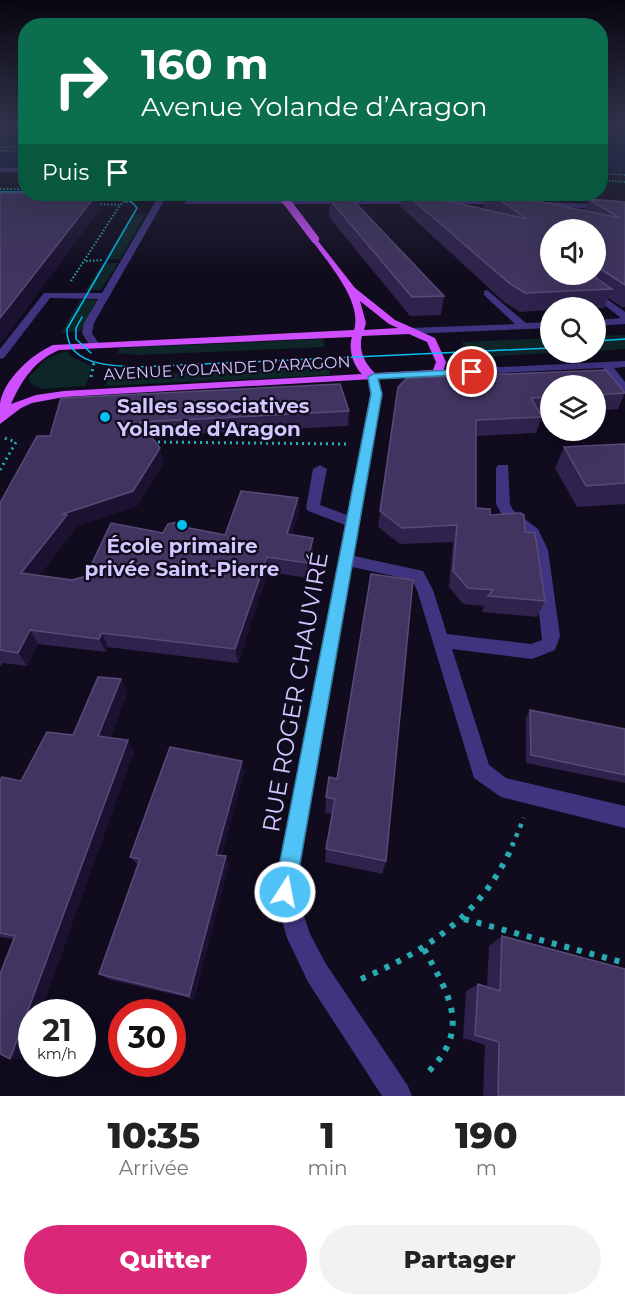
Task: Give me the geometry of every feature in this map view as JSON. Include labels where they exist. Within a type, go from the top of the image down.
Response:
[{"type":"main road","points":[[287,201],[352,290],[392,321],[432,340],[441,362],[438,373]]},
{"type":"main road","points":[[352,290],[361,323],[356,333],[355,343],[361,367],[373,377]]},
{"type":"main road","name":"AVENUE YOLANDE D’ARAGON","points":[[14,388],[25,366],[37,355],[57,347],[91,342],[410,331]]},
{"type":"main road","name":"AVENUE YOLANDE D’ARAGON","points":[[2,418],[17,405],[46,397],[87,392],[438,373]]},
{"type":"main road","points":[[2,418],[2,410],[14,388],[46,397]]},
{"type":"street","points":[[91,342],[89,323],[152,201]]},
{"type":"street","points":[[187,202],[558,203],[625,208]]},
{"type":"street","points":[[487,292],[522,325]]},
{"type":"street","points":[[593,292],[625,319]]},
{"type":"street","points":[[0,356],[5,343],[46,295],[104,296]]},
{"type":"street","points":[[606,322],[625,319]]},
{"type":"street","name":"AVENUE YOLANDE D’ARAGON","points":[[410,331],[540,325]]},
{"type":"street","name":"AVENUE YOLANDE D’ARAGON","points":[[438,373],[625,364]]},
{"type":"street","points":[[606,365],[625,389]]},
{"type":"street","name":"RUE ROGER CHAUVIRÉ","points":[[373,377],[376,394],[285,892],[299,938],[317,973],[398,1096]]},
{"type":"street","points":[[0,388],[14,388]]},
{"type":"street","points":[[440,640],[532,652],[549,645],[552,636],[540,550],[533,533],[508,513],[503,504],[503,468]]},
{"type":"street","points":[[320,469],[314,508],[353,523]]},
{"type":"street","points":[[346,560],[417,575],[425,590],[481,771],[501,787],[625,817]]},
{"type":"path","points":[[608,181],[625,182]]},
{"type":"path","points":[[0,189],[18,189]]},
{"type":"path","points":[[61,295],[125,201]]},
{"type":"path","points":[[121,204],[134,201]]},
{"type":"path","points":[[87,204],[133,205]]},
{"type":"path","points":[[86,261],[103,260]]},
{"type":"path","points":[[87,392],[95,367],[95,355],[91,342]]},
{"type":"path","points":[[0,437],[16,442],[0,470]]},
{"type":"path","points":[[151,442],[349,444]]},
{"type":"path","points":[[360,979],[399,964],[424,950],[464,919],[495,879],[511,853],[524,818]]},
{"type":"path","points":[[464,919],[625,963]]},
{"type":"path","points":[[424,950],[442,983],[452,1014],[448,1049],[426,1074]]},
{"type":"green space","points":[[132,214],[146,214],[120,259],[105,259]]},
{"type":"green space","points":[[103,263],[118,263],[101,290],[86,290]]},
{"type":"green space","points":[[80,300],[96,300],[81,331],[61,333]]},
{"type":"green space","points":[[625,335],[625,349],[606,350],[606,336]]},
{"type":"green space","points":[[540,338],[540,354],[470,357],[462,342]]},
{"type":"green space","points":[[323,339],[325,347],[137,355],[117,353],[119,348]]},
{"type":"green space","points":[[67,351],[72,357],[92,366],[86,386],[42,389],[30,383],[29,377],[46,359]]},
{"type":"green space","points":[[329,366],[330,375],[105,386],[108,376]]},
{"type":"building","points":[[0,193],[18,193],[18,201],[92,201],[0,318]]},
{"type":"building","points":[[331,201],[354,201],[444,296],[412,297]]},
{"type":"building","points":[[414,201],[448,201],[527,219],[501,201],[537,201],[620,218],[591,201],[625,202],[625,285],[606,273],[606,219],[540,219],[540,285],[606,285],[612,289],[525,293],[509,283]]},
{"type":"building","points":[[606,370],[625,393],[606,394],[606,375],[540,375],[540,398],[531,398],[540,417],[476,420],[476,508],[490,509],[490,515],[521,513],[524,515],[525,532],[535,533],[545,601],[488,596],[493,590],[468,588],[453,571],[457,525],[402,528],[380,511],[398,387],[407,378]]},
{"type":"building","points":[[340,384],[349,411],[140,422],[160,448],[133,491],[63,514],[67,515],[21,573],[72,580],[86,576],[111,523],[163,533],[168,524],[183,521],[189,528],[225,535],[241,491],[298,498],[287,534],[313,538],[307,563],[267,557],[235,649],[102,633],[99,639],[30,630],[18,653],[0,650],[0,503],[37,436],[50,436],[61,398]]},
{"type":"building","points":[[625,444],[625,483],[586,486],[564,447]]},
{"type":"building","points":[[371,574],[413,580],[386,861],[326,849],[335,799],[326,797],[329,777],[337,779]]},
{"type":"building","points":[[98,677],[121,679],[98,736],[128,740],[32,999],[18,999],[18,1037],[10,1059],[0,1054],[0,974],[15,936],[0,933],[0,780],[2,777],[21,781],[47,732],[73,735]]},
{"type":"building","points":[[530,710],[625,729],[625,775],[531,755]]},
{"type":"building","points":[[170,747],[242,761],[216,855],[226,856],[189,996],[99,974],[140,859],[130,857]]},
{"type":"building","points":[[502,936],[625,969],[625,1096],[498,1096],[499,1042],[475,1035],[478,984],[500,991]]},
{"type":"tram line","points":[[0,192],[18,192]]},
{"type":"tram line","points":[[130,201],[137,208],[67,329],[69,341],[74,350],[82,357],[92,361],[115,366],[138,367],[540,348]]},
{"type":"tram line","points":[[82,317],[76,328],[76,339],[91,353]]},
{"type":"tram line","points":[[606,340],[625,339]]},
{"type":"place","name":"Salles associatives Yolande d'Aragon","points":[[105,417]]},
{"type":"place","name":"École primaire privée Saint-Pierre","points":[[182,525]]},
{"type":"route","points":[[285,892],[376,394],[373,377],[472,372]]}]
